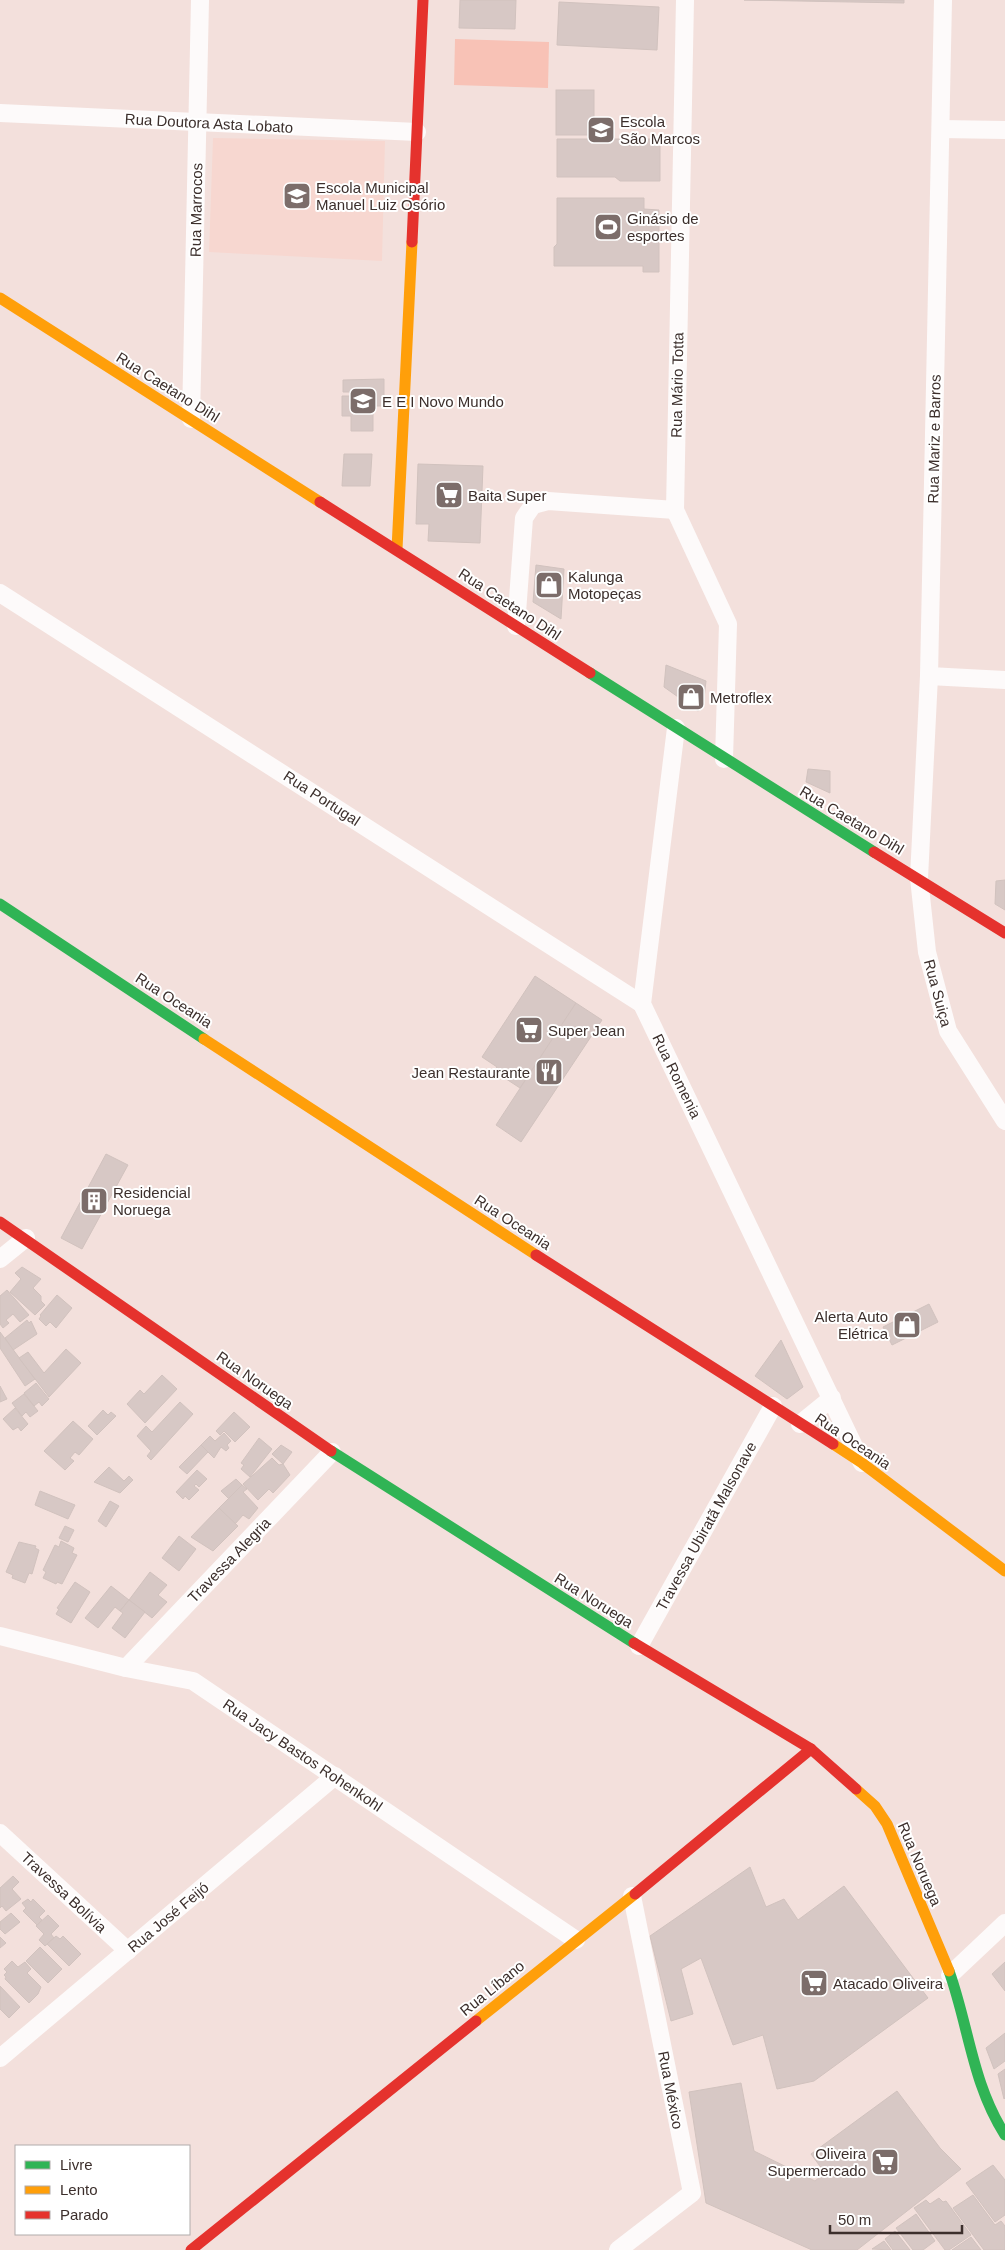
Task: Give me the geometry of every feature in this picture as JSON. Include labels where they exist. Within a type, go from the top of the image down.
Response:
[{"type":"street","name":"Rua Marrocos","points":[[191,419],[200,0]]},
{"type":"street","points":[[398,549],[422,0]]},
{"type":"street","name":"Rua Mário Totta","points":[[686,0],[674,510],[728,624],[724,759]]},
{"type":"street","name":"Rua Mariz e Barros","points":[[919,878],[930,676],[943,0]]},
{"type":"street","name":"Rua Doutora Asta Lobato","points":[[0,113],[417,132]]},
{"type":"street","points":[[941,130],[1005,130]]},
{"type":"street","name":"Rua Caetano Dihl","points":[[0,298],[398,549],[724,759],[1005,933]]},
{"type":"street","points":[[516,626],[524,518],[532,505],[548,501],[674,510]]},
{"type":"street","name":"Rua Portugal","points":[[0,593],[642,1004]]},
{"type":"street","points":[[930,676],[1005,680]]},
{"type":"street","points":[[642,1004],[676,728]]},
{"type":"street","name":"Rua Suiça","points":[[919,878],[927,952],[948,1032],[1005,1121]]},
{"type":"street","name":"Rua Oceania","points":[[0,904],[409,1174],[862,1463],[1005,1571]]},
{"type":"street","name":"Rua Romenia","points":[[642,1004],[862,1463]]},
{"type":"street","name":"Rua Noruega","points":[[0,1222],[26,1238],[332,1452],[638,1646],[811,1749],[875,1806],[886,1824],[950,1975],[980,2086],[994,2120],[1005,2135]]},
{"type":"street","points":[[0,1259],[26,1238]]},
{"type":"street","points":[[800,1424],[832,1398]]},
{"type":"street","name":"Travessa Ubiratã Malsonave","points":[[638,1646],[773,1406]]},
{"type":"street","name":"Travessa Alegria","points":[[126,1668],[332,1452]]},
{"type":"street","name":"Rua Jacy Bastos Rohenkohl","points":[[0,1636],[126,1668],[193,1681],[576,1940]]},
{"type":"street","name":"Rua Líbano","points":[[191,2250],[632,1896],[811,1749]]},
{"type":"street","name":"Rua José Feijó","points":[[0,2058],[335,1776]]},
{"type":"street","name":"Travessa Bolívia","points":[[0,1833],[128,1951]]},
{"type":"street","name":"Rua México","points":[[618,2250],[692,2192],[632,1896]]},
{"type":"street","points":[[950,1975],[1005,1922]]},
{"type":"shaded area","points":[[455,39],[549,42],[548,88],[454,85]]},
{"type":"shaded area","name":"Escola Municipal Manuel Luiz Osório","points":[[213,138],[385,141],[382,261],[209,252]]},
{"type":"building","points":[[460,0],[516,0],[515,29],[459,28]]},
{"type":"building","points":[[744,0],[904,0],[904,3]]},
{"type":"building","points":[[559,2],[659,7],[657,50],[557,45]]},
{"type":"building","points":[[556,90],[594,90],[594,135],[556,135]]},
{"type":"building","points":[[557,139],[660,139],[660,181],[620,181],[615,177],[557,177]]},
{"type":"building","name":"Ginásio de esportes","points":[[557,198],[644,198],[644,209],[659,210],[659,272],[643,272],[643,266],[554,266],[554,247],[557,244]]},
{"type":"building","name":"E E I Novo Mundo","points":[[384,379],[384,406],[373,406],[373,431],[351,431],[351,416],[342,416],[342,396],[350,396],[350,392],[343,392],[343,380]]},
{"type":"building","points":[[344,454],[372,454],[370,486],[342,486]]},
{"type":"building","name":"Baita Super","points":[[418,464],[483,466],[480,543],[428,541],[429,524],[416,524]]},
{"type":"building","name":"Kalunga Motopeças","points":[[536,565],[564,569],[561,619],[533,602]]},
{"type":"building","name":"Metroflex","points":[[666,665],[706,681],[703,707],[698,711],[664,687]]},
{"type":"building","points":[[808,769],[830,771],[830,793],[806,782]]},
{"type":"building","points":[[1005,880],[1005,910],[995,904],[996,881]]},
{"type":"building","name":"Super Jean","points":[[535,976],[576,1003],[520,1088],[494,1071],[497,1067],[482,1057]]},
{"type":"building","name":"Jean Restaurante","points":[[576,1003],[602,1020],[521,1142],[496,1125]]},
{"type":"building","name":"Residencial Noruega","points":[[106,1154],[128,1165],[82,1249],[61,1238]]},
{"type":"building","points":[[22,1267],[41,1279],[33,1288],[41,1296],[41,1301],[45,1305],[35,1315],[10,1292],[21,1279],[15,1273]]},
{"type":"building","points":[[7,1290],[29,1315],[20,1322],[13,1314],[6,1320],[9,1323],[3,1328],[0,1324],[0,1296]]},
{"type":"building","points":[[57,1295],[72,1308],[56,1328],[50,1322],[46,1326],[39,1319],[40,1315]]},
{"type":"building","points":[[929,1304],[938,1322],[892,1345],[883,1327]]},
{"type":"building","points":[[27,1320],[29,1323],[31,1321],[37,1334],[13,1350],[5,1338]]},
{"type":"building","points":[[0,1332],[35,1379],[25,1386],[0,1348]]},
{"type":"building","points":[[781,1340],[803,1387],[787,1399],[755,1376]]},
{"type":"building","points":[[66,1349],[81,1363],[49,1397],[19,1358],[28,1352],[44,1373]]},
{"type":"building","points":[[162,1375],[177,1389],[145,1423],[127,1404],[140,1390],[144,1394]]},
{"type":"building","points":[[36,1383],[49,1399],[42,1406],[39,1402],[34,1406],[24,1393]]},
{"type":"building","points":[[0,1386],[7,1399],[0,1402]]},
{"type":"building","points":[[24,1394],[38,1411],[30,1417],[26,1412],[22,1416],[12,1403]]},
{"type":"building","points":[[180,1402],[193,1414],[151,1460],[147,1456],[151,1451],[137,1436],[146,1426],[152,1432]]},
{"type":"building","points":[[15,1408],[28,1424],[21,1431],[18,1427],[13,1430],[3,1419]]},
{"type":"building","points":[[103,1410],[108,1415],[111,1412],[116,1416],[97,1435],[88,1426]]},
{"type":"building","points":[[234,1412],[250,1427],[235,1442],[224,1431],[220,1435],[216,1431]]},
{"type":"building","points":[[73,1421],[93,1439],[79,1455],[75,1452],[70,1458],[74,1461],[65,1470],[44,1451]]},
{"type":"building","points":[[224,1433],[231,1441],[227,1445],[229,1448],[226,1451],[221,1447],[214,1458],[201,1445],[210,1436],[215,1441]]},
{"type":"building","points":[[259,1438],[272,1449],[250,1477],[241,1469],[244,1465],[241,1463]]},
{"type":"building","points":[[201,1445],[208,1452],[187,1474],[179,1467]]},
{"type":"building","points":[[281,1445],[292,1452],[283,1464],[272,1454]]},
{"type":"building","points":[[272,1458],[279,1465],[283,1464],[290,1475],[273,1493],[269,1489],[258,1500],[243,1484]]},
{"type":"building","points":[[109,1467],[124,1481],[129,1476],[133,1480],[120,1493],[94,1482]]},
{"type":"building","points":[[197,1470],[207,1479],[199,1487],[196,1484],[194,1486],[199,1490],[189,1500],[185,1496],[183,1499],[176,1492]]},
{"type":"building","points":[[236,1479],[242,1485],[229,1499],[221,1491]]},
{"type":"building","points":[[242,1485],[247,1489],[243,1492],[258,1508],[249,1519],[243,1515],[235,1524],[219,1508]]},
{"type":"building","points":[[40,1491],[75,1505],[68,1519],[35,1505]]},
{"type":"building","points":[[110,1501],[119,1506],[106,1527],[98,1521]]},
{"type":"building","points":[[219,1508],[238,1526],[213,1551],[191,1537]]},
{"type":"building","points":[[65,1526],[74,1530],[68,1542],[59,1538]]},
{"type":"building","points":[[179,1536],[196,1549],[179,1571],[162,1558]]},
{"type":"building","points":[[61,1541],[74,1548],[72,1553],[77,1555],[62,1584],[57,1582],[56,1584],[43,1578],[46,1572],[43,1570],[55,1545],[59,1547]]},
{"type":"building","points":[[19,1542],[36,1546],[35,1548],[39,1550],[32,1574],[29,1573],[25,1583],[12,1578],[13,1575],[6,1572]]},
{"type":"building","points":[[150,1572],[167,1585],[158,1595],[167,1602],[152,1618],[129,1600]]},
{"type":"building","points":[[75,1582],[90,1592],[71,1623],[56,1614],[59,1609],[57,1608]]},
{"type":"building","points":[[111,1586],[129,1600],[120,1611],[115,1607],[98,1628],[85,1618]]},
{"type":"building","points":[[129,1600],[145,1612],[125,1638],[112,1628],[123,1613],[120,1611]]},
{"type":"building","name":"Atacado Oliveira","points":[[750,1867],[766,1907],[784,1899],[798,1920],[844,1886],[928,1998],[814,2081],[777,2089],[763,2035],[733,2045],[701,1958],[681,1969],[693,2014],[671,2021],[650,1936]]},
{"type":"building","points":[[13,1876],[19,1882],[12,1889],[21,1899],[6,1911],[2,1906],[0,1908],[0,1888]]},
{"type":"building","points":[[28,1899],[31,1902],[33,1899],[45,1911],[39,1917],[42,1920],[37,1925],[23,1911],[26,1908],[22,1903]]},
{"type":"building","points":[[11,1913],[20,1922],[5,1934],[0,1929],[0,1922]]},
{"type":"building","points":[[48,1915],[59,1926],[51,1934],[54,1938],[45,1946],[39,1940],[44,1934],[36,1926]]},
{"type":"building","points":[[56,1936],[60,1939],[63,1936],[81,1954],[69,1966],[47,1944]]},
{"type":"building","points":[[0,1937],[6,1943],[0,1948]]},
{"type":"building","points":[[40,1947],[62,1969],[48,1983],[26,1961]]},
{"type":"building","points":[[12,1961],[18,1967],[25,1962],[31,1969],[27,1973],[41,1987],[38,1994],[29,2003],[5,1979],[4,1975],[7,1972],[4,1969]]},
{"type":"building","points":[[1005,1962],[1005,1991],[992,1974]]},
{"type":"building","points":[[0,1986],[20,2007],[9,2018],[0,2009]]},
{"type":"building","points":[[1005,2033],[1005,2061],[994,2069],[986,2048]]},
{"type":"building","points":[[1005,2069],[1005,2098],[1004,2099],[998,2074]]},
{"type":"building","name":"Oliveira Supermercado","points":[[741,2083],[754,2151],[815,2181],[825,2173],[811,2154],[897,2091],[940,2148],[961,2169],[857,2250],[812,2250],[706,2203],[689,2092]]},
{"type":"building","points":[[993,2165],[1005,2180],[1005,2215],[995,2222],[966,2183]]},
{"type":"building","points":[[973,2195],[995,2225],[1001,2221],[1005,2226],[1005,2250],[984,2250],[953,2208]]},
{"type":"building","points":[[939,2198],[943,2202],[946,2201],[971,2235],[949,2250],[945,2250],[914,2208],[926,2200],[930,2204]]},
{"type":"building","points":[[916,2214],[935,2241],[923,2250],[913,2250],[896,2228]]},
{"type":"building","points":[[895,2231],[910,2250],[893,2250],[885,2239]]},
{"type":"building","points":[[971,2237],[981,2250],[952,2250]]},
{"type":"building","points":[[884,2241],[891,2250],[872,2249]]},
{"type":"traffic: fast","points":[[590,673],[874,852]]},
{"type":"traffic: fast","points":[[0,904],[204,1039]]},
{"type":"traffic: fast","points":[[331,1451],[634,1643]]},
{"type":"traffic: fast","points":[[949,1971],[978,2075],[985,2095],[1005,2135]]},
{"type":"traffic: slow","points":[[397,549],[412,242]]},
{"type":"traffic: slow","points":[[0,298],[320,502]]},
{"type":"traffic: slow","points":[[204,1039],[536,1255]]},
{"type":"traffic: slow","points":[[833,1444],[862,1463],[1005,1571]]},
{"type":"traffic: slow","points":[[856,1789],[875,1806],[887,1824],[949,1971]]},
{"type":"traffic: slow","points":[[476,2021],[635,1894]]},
{"type":"traffic: jam","points":[[412,242],[423,0]]},
{"type":"traffic: jam","points":[[320,502],[590,673]]},
{"type":"traffic: jam","points":[[874,852],[1005,933]]},
{"type":"traffic: jam","points":[[0,1222],[331,1451]]},
{"type":"traffic: jam","points":[[536,1255],[833,1444]]},
{"type":"traffic: jam","points":[[634,1643],[811,1749],[856,1789]]},
{"type":"traffic: jam","points":[[635,1894],[811,1749]]},
{"type":"traffic: jam","points":[[191,2250],[476,2021]]},
{"type":"place","name":"Escola São Marcos","points":[[601,130]]},
{"type":"place","name":"Escola Municipal Manuel Luiz Osório","points":[[297,196]]},
{"type":"place","name":"Ginásio de esportes","points":[[608,227]]},
{"type":"place","name":"E E I Novo Mundo","points":[[363,401]]},
{"type":"place","name":"Baita Super","points":[[449,495]]},
{"type":"place","name":"Kalunga Motopeças","points":[[549,585]]},
{"type":"place","name":"Metroflex","points":[[691,697]]},
{"type":"place","name":"Super Jean","points":[[529,1030]]},
{"type":"place","name":"Jean Restaurante","points":[[549,1072]]},
{"type":"place","name":"Residencial Noruega","points":[[94,1201]]},
{"type":"place","name":"Alerta Auto Elétrica","points":[[907,1325]]},
{"type":"place","name":"Atacado Oliveira","points":[[814,1983]]},
{"type":"place","name":"Oliveira Supermercado","points":[[885,2162]]}]
